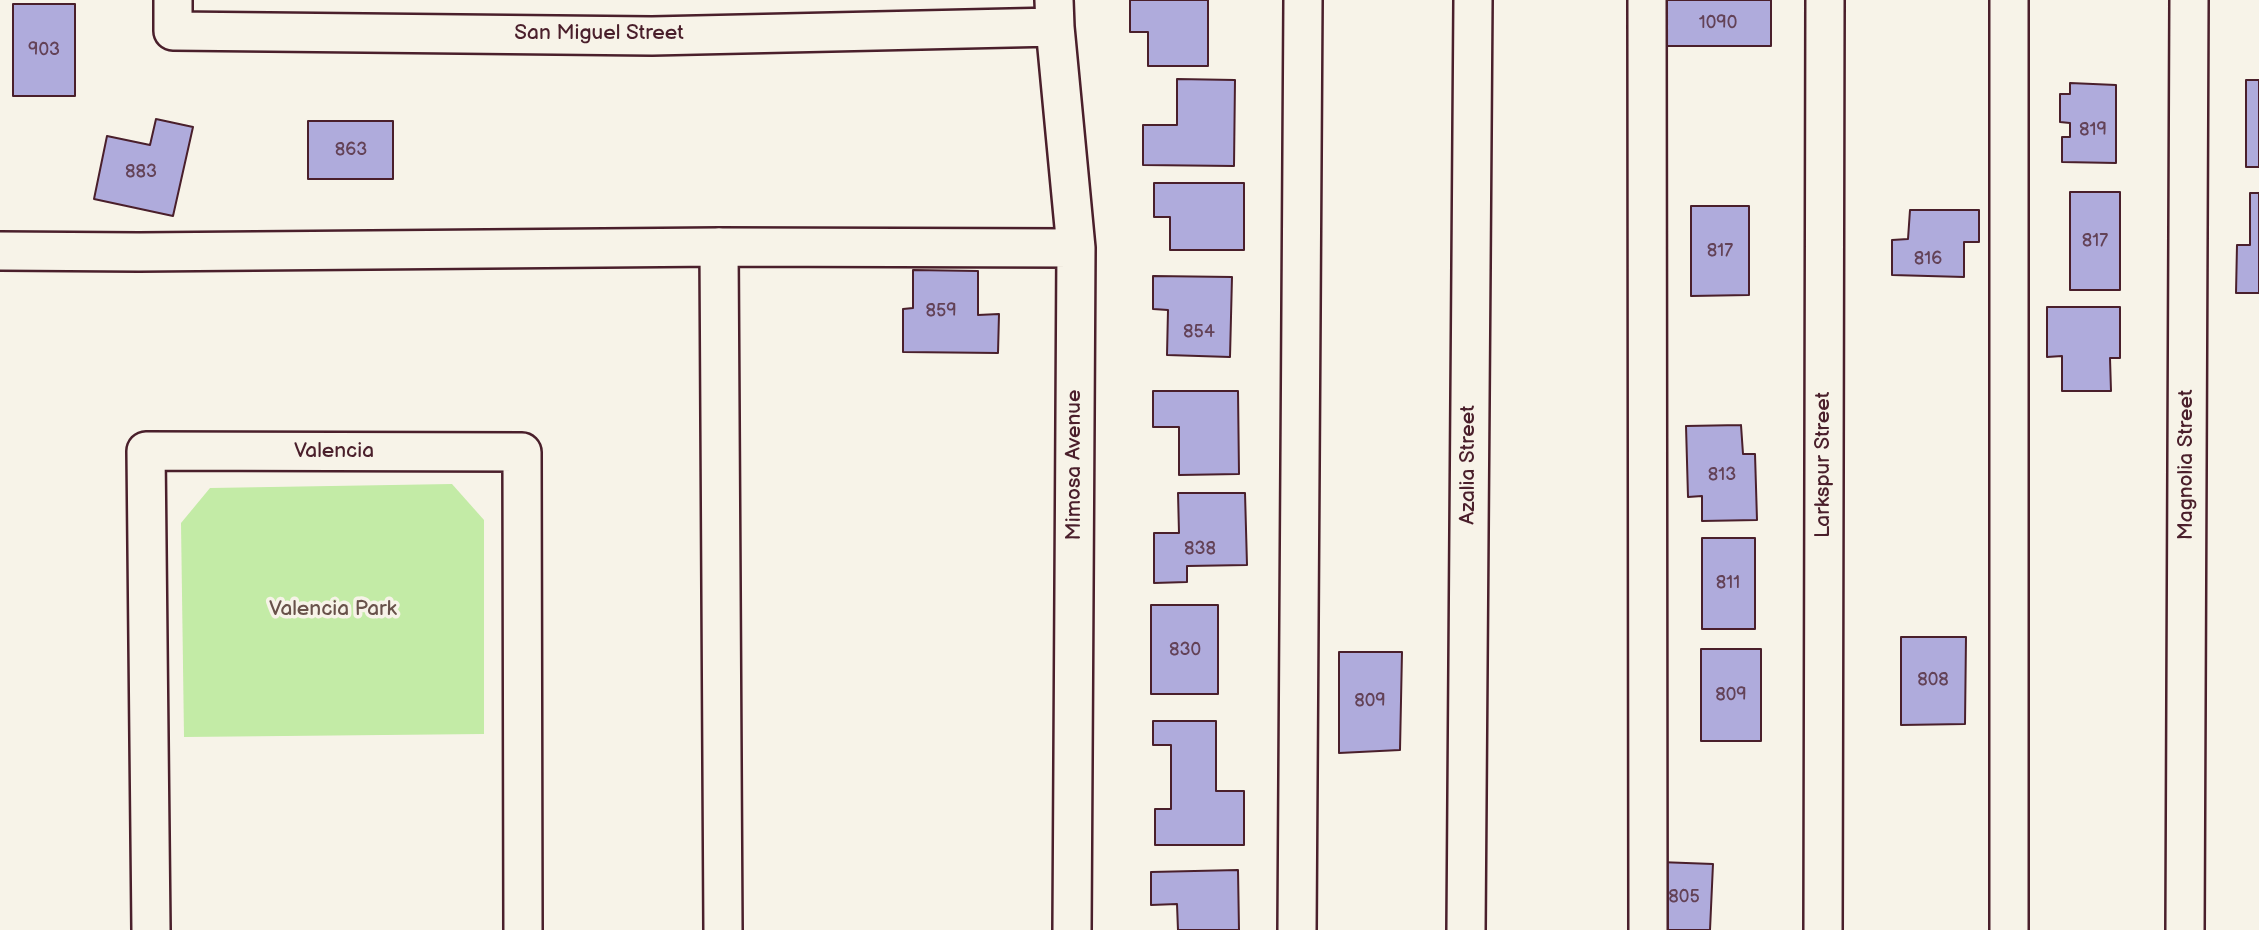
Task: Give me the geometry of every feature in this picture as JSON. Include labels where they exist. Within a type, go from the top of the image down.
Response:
[{"type":"street","name":"San Miguel Street","points":[[173,0],[173,31],[652,36],[1055,14]]},
{"type":"street","points":[[1297,930],[1303,0]]},
{"type":"street","name":"Azalia Street","points":[[1466,930],[1473,0]]},
{"type":"street","points":[[1647,0],[1648,930]]},
{"type":"street","name":"Larkspur Street","points":[[1823,930],[1825,0]]},
{"type":"street","points":[[2009,0],[2009,930]]},
{"type":"street","name":"Magnolia Street","points":[[2185,930],[2189,0]]},
{"type":"street","name":"Mimosa Avenue","points":[[1055,14],[1076,248],[1072,930]]},
{"type":"street","points":[[719,247],[723,930]]},
{"type":"street","points":[[0,251],[1076,248]]},
{"type":"street","name":"Valencia","points":[[151,930],[146,451],[522,452],[523,930]]},
{"type":"green space","name":"Valencia Park","points":[[452,484],[484,520],[484,734],[184,737],[181,523],[210,488]]},
{"type":"building","points":[[1130,0],[1208,0],[1208,66],[1148,66],[1148,32],[1130,32]]},
{"type":"building","points":[[1665,0],[1771,0],[1771,46],[1665,46]]},
{"type":"building","points":[[13,4],[75,4],[75,96],[13,96]]},
{"type":"building","points":[[1177,79],[1235,80],[1234,166],[1143,165],[1143,125],[1177,125]]},
{"type":"building","points":[[2246,80],[2259,80],[2259,167],[2246,167]]},
{"type":"building","points":[[2070,83],[2116,85],[2116,163],[2062,162],[2062,137],[2070,137],[2070,123],[2060,122],[2060,94],[2070,94]]},
{"type":"building","points":[[156,119],[193,127],[173,216],[94,199],[107,136],[150,145]]},
{"type":"building","points":[[308,121],[393,121],[393,179],[308,179]]},
{"type":"building","points":[[1154,183],[1244,183],[1244,250],[1170,250],[1170,217],[1154,217]]},
{"type":"building","points":[[2070,192],[2120,192],[2120,290],[2070,290]]},
{"type":"building","points":[[2250,193],[2259,193],[2259,293],[2236,293],[2237,245],[2250,245]]},
{"type":"building","points":[[1691,206],[1749,206],[1749,295],[1691,296]]},
{"type":"building","points":[[1910,210],[1979,210],[1979,242],[1964,242],[1964,277],[1892,275],[1892,240],[1908,239]]},
{"type":"building","points":[[913,270],[978,271],[978,315],[999,314],[998,353],[903,352],[903,309],[913,308]]},
{"type":"building","points":[[1153,276],[1232,277],[1230,357],[1167,355],[1168,310],[1153,309]]},
{"type":"building","points":[[2047,307],[2120,307],[2120,358],[2110,358],[2111,391],[2062,391],[2062,356],[2047,357]]},
{"type":"building","points":[[1153,391],[1238,391],[1239,474],[1179,475],[1179,427],[1153,427]]},
{"type":"building","points":[[1741,425],[1743,454],[1755,454],[1757,520],[1702,521],[1702,496],[1688,497],[1686,426]]},
{"type":"building","points":[[1178,493],[1245,493],[1247,565],[1187,566],[1187,582],[1154,583],[1154,533],[1179,533]]},
{"type":"building","points":[[1702,538],[1755,538],[1755,629],[1702,629]]},
{"type":"building","points":[[1151,605],[1218,605],[1218,694],[1151,694]]},
{"type":"building","points":[[1901,637],[1966,637],[1965,724],[1901,725]]},
{"type":"building","points":[[1701,649],[1761,649],[1761,741],[1701,741]]},
{"type":"building","points":[[1339,652],[1402,652],[1400,750],[1339,753]]},
{"type":"building","points":[[1153,721],[1216,721],[1216,791],[1244,791],[1244,845],[1155,845],[1155,809],[1171,809],[1171,745],[1153,745]]},
{"type":"building","points":[[1659,862],[1713,864],[1710,930],[1655,930]]},
{"type":"building","points":[[1238,870],[1239,930],[1178,930],[1177,904],[1151,905],[1151,872]]}]
